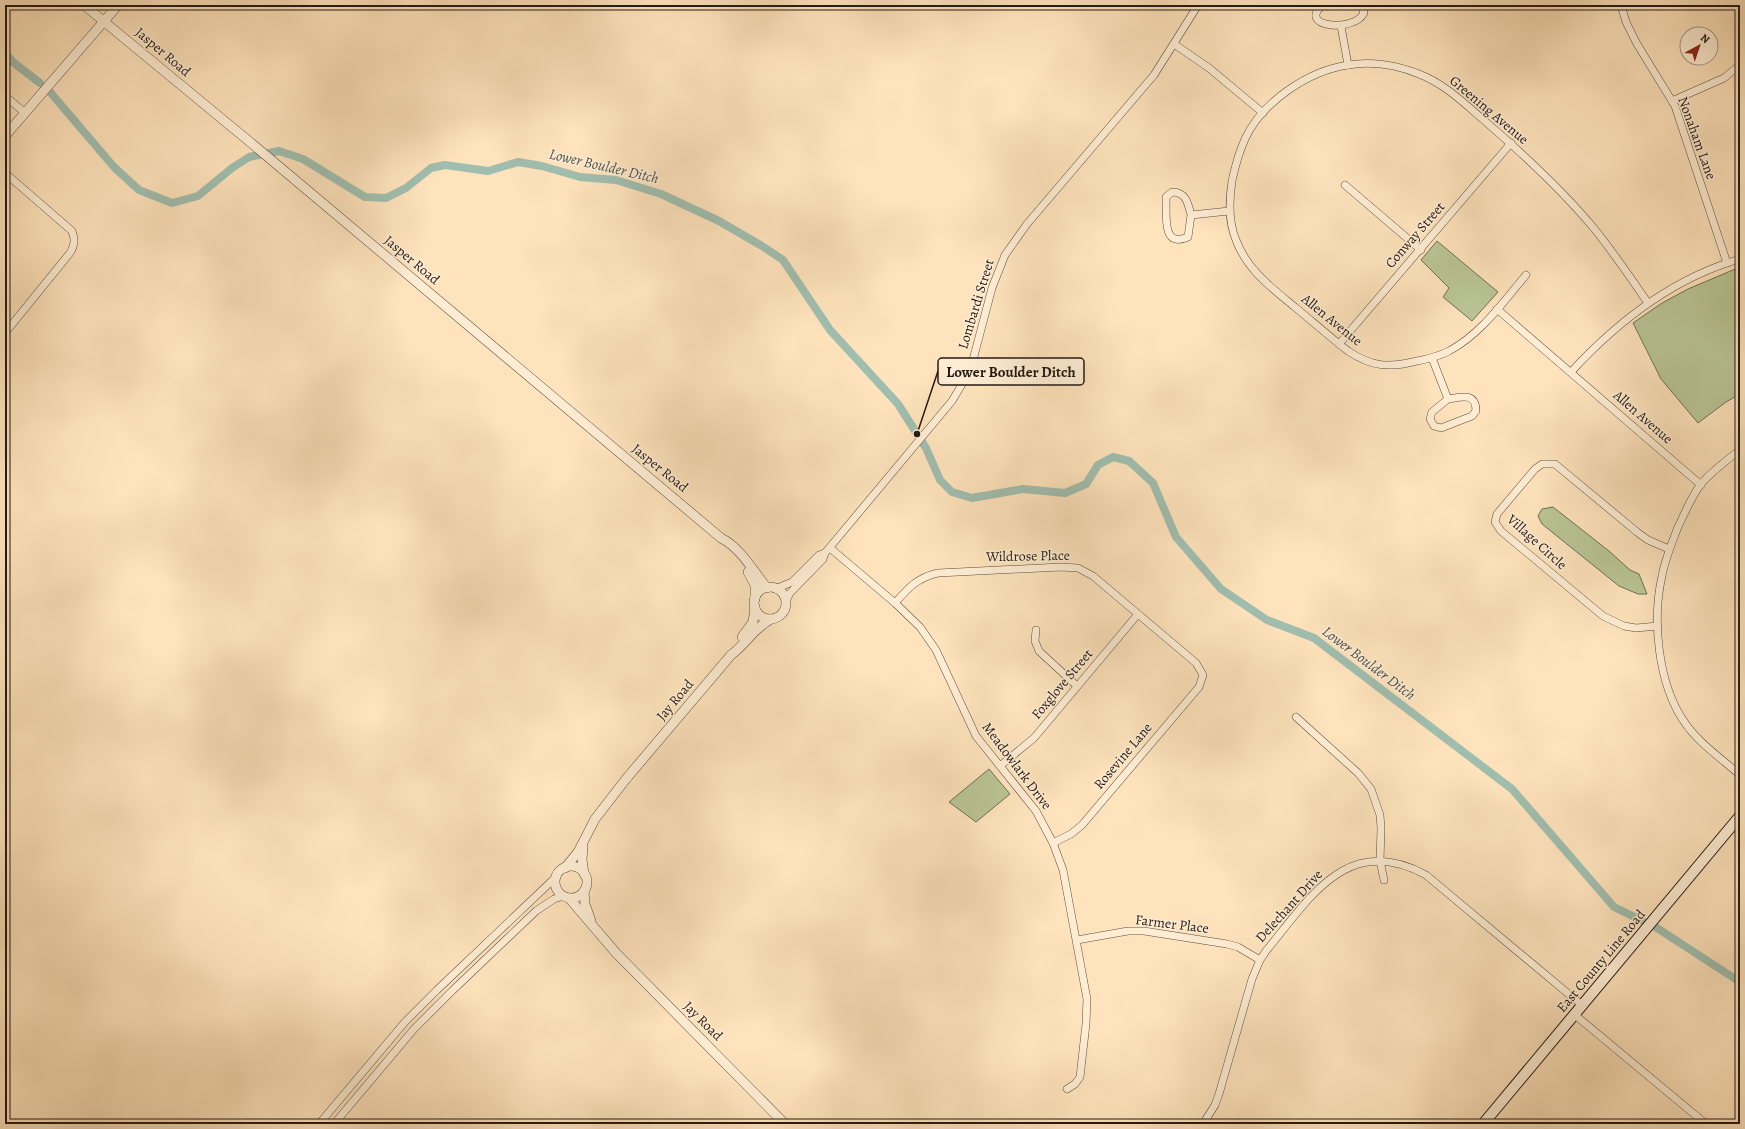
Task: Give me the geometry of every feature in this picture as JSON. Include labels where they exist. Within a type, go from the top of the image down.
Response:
[{"type":"main road","name":"East County Line Road","points":[[1483,1124],[1740,816]]},
{"type":"street","name":"Jasper Road","points":[[84,5],[258,149],[721,538],[727,541],[771,588]]},
{"type":"street","points":[[5,136],[118,5]]},
{"type":"street","name":"Lombardi Street","points":[[786,601],[790,593],[823,559],[827,551],[952,400],[968,372],[998,270],[1011,245],[1154,75],[1198,5]]},
{"type":"street","points":[[1323,5],[1317,10],[1315,16],[1317,21],[1324,25],[1342,26],[1362,17],[1364,13],[1361,5]]},
{"type":"street","name":"Nonaham Lane","points":[[1621,5],[1626,22],[1636,44],[1672,102],[1727,263]]},
{"type":"street","points":[[1342,26],[1348,65]]},
{"type":"street","points":[[1174,44],[1209,68],[1262,113]]},
{"type":"street","name":"Greening Avenue","points":[[1262,113],[1280,96],[1303,81],[1322,72],[1348,65],[1392,66],[1421,75],[1444,87],[1511,143],[1564,195],[1592,227],[1648,303]]},
{"type":"street","points":[[1672,102],[1724,78],[1740,65]]},
{"type":"street","points":[[5,96],[25,113]]},
{"type":"street","name":"Allen Avenue","points":[[1262,113],[1245,138],[1235,168],[1229,211],[1235,239],[1246,260],[1262,280],[1339,344],[1360,359],[1374,364],[1397,366],[1432,358],[1448,352],[1465,341],[1483,325],[1497,309],[1572,372],[1701,485]]},
{"type":"street","name":"Conway Street","points":[[1339,344],[1511,143]]},
{"type":"street","points":[[5,173],[72,231],[74,238],[74,246],[70,253],[5,333]]},
{"type":"street","points":[[1344,185],[1421,250]]},
{"type":"street","points":[[1172,192],[1178,192],[1184,196],[1191,215],[1188,237],[1180,240],[1172,239],[1168,234],[1166,197],[1172,192]]},
{"type":"street","points":[[1191,215],[1229,211]]},
{"type":"street","points":[[1572,372],[1618,325],[1648,303],[1674,287],[1727,263],[1740,260]]},
{"type":"street","points":[[1497,309],[1526,275]]},
{"type":"street","points":[[1432,358],[1448,399]]},
{"type":"street","points":[[1468,396],[1476,405],[1476,411],[1472,416],[1441,428],[1434,426],[1430,419],[1432,412],[1448,399],[1468,396]]},
{"type":"street","points":[[1740,450],[1701,485],[1688,505],[1669,549],[1660,589],[1658,626],[1662,665],[1670,694],[1683,720],[1700,740],[1740,775]]},
{"type":"street","name":"Village Circle","points":[[1658,626],[1636,628],[1624,626],[1603,616],[1501,531],[1495,522],[1497,514],[1535,469],[1542,464],[1555,464],[1636,532],[1648,540],[1669,549]]},
{"type":"street","name":"Jasper Road","points":[[721,538],[724,544],[742,563],[752,579],[756,591],[755,603]]},
{"type":"street","name":"Lombardi Street","points":[[771,588],[792,582],[819,555],[827,551]]},
{"type":"street","name":"Meadowlark Drive","points":[[827,551],[895,603],[920,627],[936,650],[976,736],[1036,811],[1053,843],[1063,870],[1087,999],[1086,1024],[1080,1077],[1075,1084],[1067,1089]]},
{"type":"street","name":"Wildrose Place","points":[[895,603],[910,585],[926,576],[938,573],[1061,567],[1078,568],[1093,576],[1196,663],[1203,675]]},
{"type":"street","points":[[771,588],[782,593],[786,601],[782,613],[771,619],[763,618],[756,612],[755,603],[760,591],[771,588]]},
{"type":"street","name":"Jay Road","points":[[732,655],[734,648],[753,622],[755,603]]},
{"type":"street","name":"Foxglove Street","points":[[1000,766],[1034,738],[1138,614]]},
{"type":"street","name":"Jay Road","points":[[565,868],[578,852],[595,819],[626,779],[732,655],[756,629],[771,619]]},
{"type":"street","points":[[1036,630],[1035,641],[1039,651],[1077,686]]},
{"type":"street","name":"Rosevine Lane","points":[[1053,843],[1071,834],[1082,825],[1199,686],[1203,675]]},
{"type":"street","points":[[1296,717],[1358,773],[1371,789],[1376,800],[1380,821],[1380,861],[1384,880]]},
{"type":"street","name":"Jay Road","points":[[584,841],[582,859],[584,874]]},
{"type":"street","name":"Delechant Drive","points":[[1203,1124],[1215,1105],[1219,1094],[1252,979],[1260,960],[1266,951],[1329,878],[1340,871],[1360,864],[1380,861],[1405,864],[1426,874],[1582,1006]]},
{"type":"street","points":[[334,1124],[414,1029],[536,911],[554,899],[577,896],[584,891],[586,882],[584,874],[574,867],[565,868],[558,873],[556,878],[555,882],[558,891],[566,897]]},
{"type":"street","points":[[319,1124],[405,1022],[556,878]]},
{"type":"street","name":"Jay Road","points":[[584,891],[586,909],[592,922],[602,937]]},
{"type":"street","name":"Jay Road","points":[[566,897],[602,937],[784,1124]]},
{"type":"street","name":"Farmer Place","points":[[1077,940],[1128,930],[1144,931],[1227,944],[1260,960]]},
{"type":"street","points":[[1575,1015],[1706,1124]]},
{"type":"street","points":[[353,1084],[362,1091]]},
{"type":"green space","points":[[1437,241],[1498,292],[1472,321],[1443,297],[1449,288],[1421,260]]},
{"type":"green space","points":[[1740,267],[1740,394],[1726,402],[1698,423],[1661,379],[1633,323],[1662,303],[1688,289]]},
{"type":"green space","points":[[1553,507],[1609,551],[1630,570],[1639,574],[1647,594],[1638,594],[1619,586],[1542,524],[1538,516],[1542,509]]},
{"type":"green space","points":[[989,769],[1010,794],[976,822],[949,802]]},
{"type":"waterway","name":"Lower Boulder Ditch","points":[[5,53],[14,63],[40,83]]},
{"type":"waterway","name":"Lower Boulder Ditch","points":[[50,92],[114,167],[139,190],[172,203],[198,196],[232,168],[249,157],[279,151],[303,159],[365,197],[386,198],[406,188],[431,168],[445,165],[488,171],[518,162],[542,166],[580,177],[616,180],[661,194],[719,221],[783,260],[830,330],[898,404],[926,448],[940,480],[952,492],[972,498],[1023,489],[1065,493],[1086,484],[1098,465],[1113,457],[1129,461],[1153,483],[1176,537],[1221,589],[1267,620],[1314,638],[1512,789],[1614,907],[1657,928],[1740,982]]},
{"type":"place","name":"Lower Boulder Ditch","points":[[917,434]]}]
